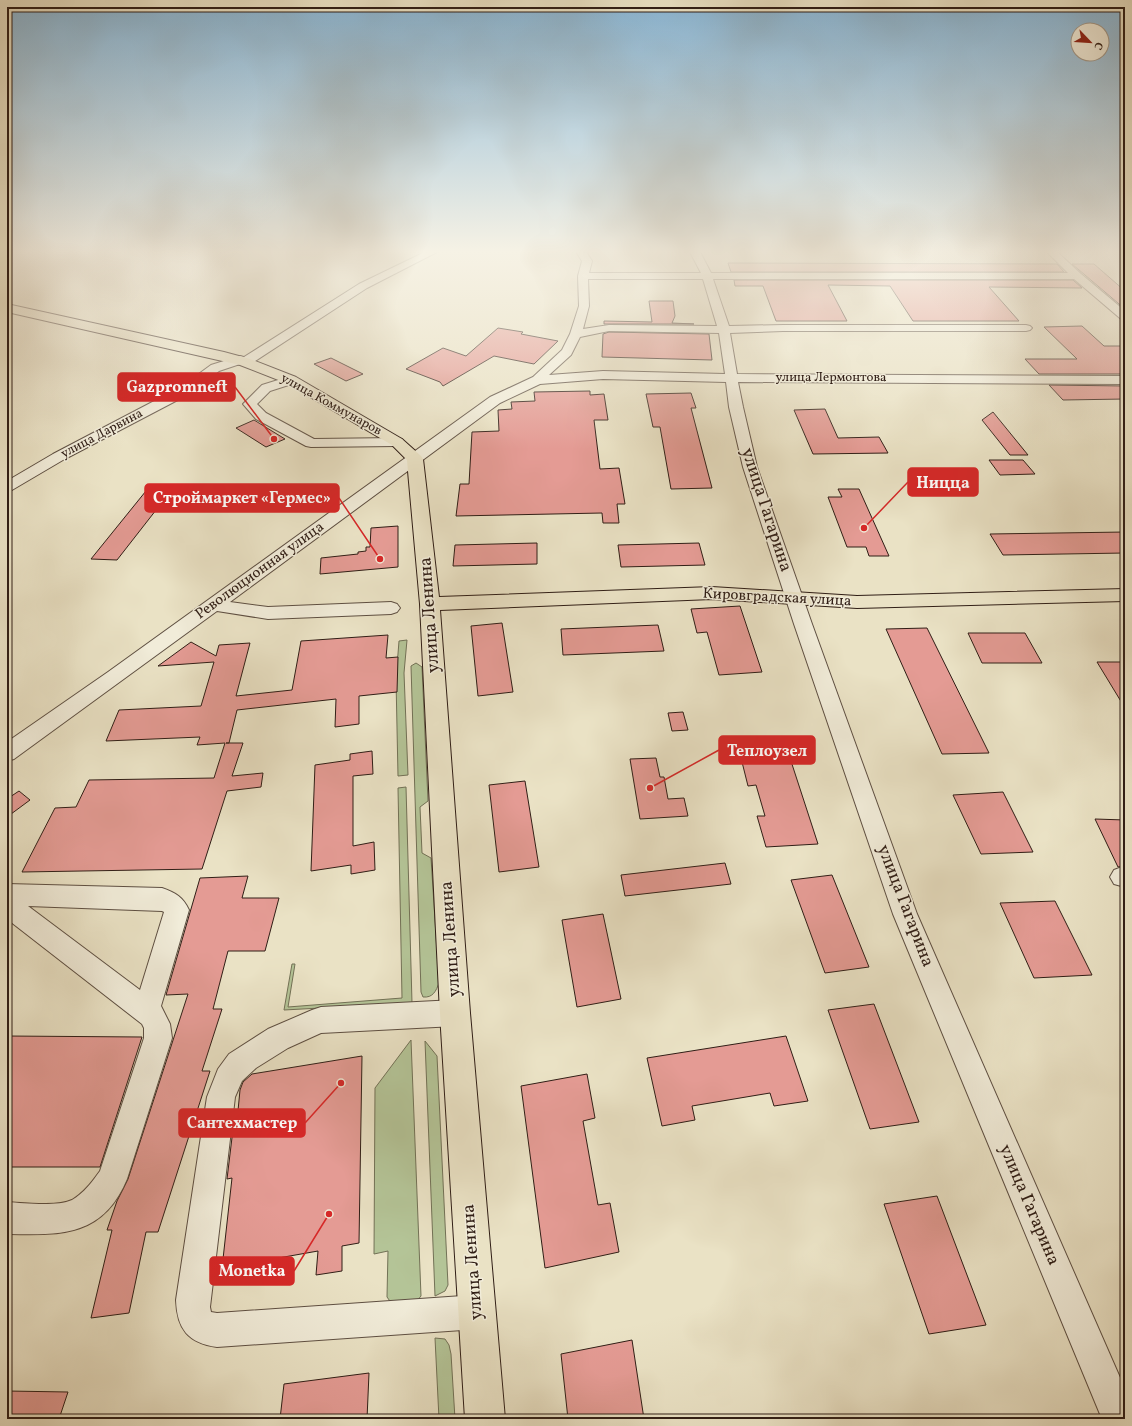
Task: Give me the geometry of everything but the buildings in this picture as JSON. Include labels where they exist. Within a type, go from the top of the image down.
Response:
[{"type":"main road","name":"улица Коммунаров","points":[[45,317],[242,361],[291,380],[397,442],[415,459]]},
{"type":"main road","name":"улица Ленина","points":[[415,459],[430,604],[455,1013],[485,1419]]},
{"type":"main road","name":"Кировградская улица","points":[[430,604],[712,593],[857,602],[1125,595]]},
{"type":"street","name":"улица Дарвина","points":[[7,487],[58,457],[186,390],[215,368],[242,361],[314,317]]},
{"type":"street","points":[[537,380],[567,352],[576,334],[581,317]]},
{"type":"street","name":"улица Гагарина","points":[[720,317],[724,330],[736,407],[750,467],[905,914],[1120,1419]]},
{"type":"street","points":[[576,334],[609,328],[724,330],[782,328],[1026,328]]},
{"type":"street","name":"улица Лермонтова","points":[[537,380],[603,375],[731,378],[1125,380]]},
{"type":"street","points":[[291,380],[266,388],[250,404],[261,416],[311,443],[397,442]]},
{"type":"street","name":"Революционная улица","points":[[7,753],[214,605],[495,400],[537,380]]},
{"type":"street","points":[[214,605],[268,612],[391,608]]},
{"type":"street","points":[[7,895],[162,899],[173,905],[177,910],[150,998],[148,1006],[150,1014]]},
{"type":"street","points":[[7,905],[150,1014],[156,1020],[158,1028],[158,1038],[112,1179],[96,1203],[79,1214],[59,1219],[7,1218]]},
{"type":"street","points":[[455,1013],[321,1020],[293,1031],[238,1065],[230,1075],[221,1097],[193,1300],[193,1314],[197,1323],[206,1329],[217,1330],[477,1312]]},
{"type":"green space","points":[[407,640],[404,673],[408,775],[398,776],[396,679],[399,641]]},
{"type":"green space","points":[[416,663],[422,667],[428,801],[420,807],[422,853],[431,858],[439,983],[434,993],[426,997],[423,997],[421,992],[411,666]]},
{"type":"green space","points":[[406,787],[412,1003],[284,1010],[292,964],[295,964],[288,1007],[402,998],[398,788]]},
{"type":"green space","points":[[411,1040],[421,1296],[416,1302],[392,1304],[387,1297],[388,1251],[374,1254],[375,1088]]},
{"type":"green space","points":[[425,1041],[437,1056],[448,1285],[445,1291],[435,1296]]},
{"type":"green space","points":[[435,1338],[445,1339],[449,1345],[451,1354],[455,1419],[439,1419]]},
{"type":"place","name":"Gazpromneft","points":[[274,439]]},
{"type":"place","name":"Ницца","points":[[864,528]]},
{"type":"place","name":"Строймаркет «Гермес»","points":[[380,559]]},
{"type":"place","name":"Теплоузел","points":[[650,788]]},
{"type":"place","name":"Сантехмастер","points":[[341,1083]]},
{"type":"place","name":"Monetka","points":[[329,1214]]}]
